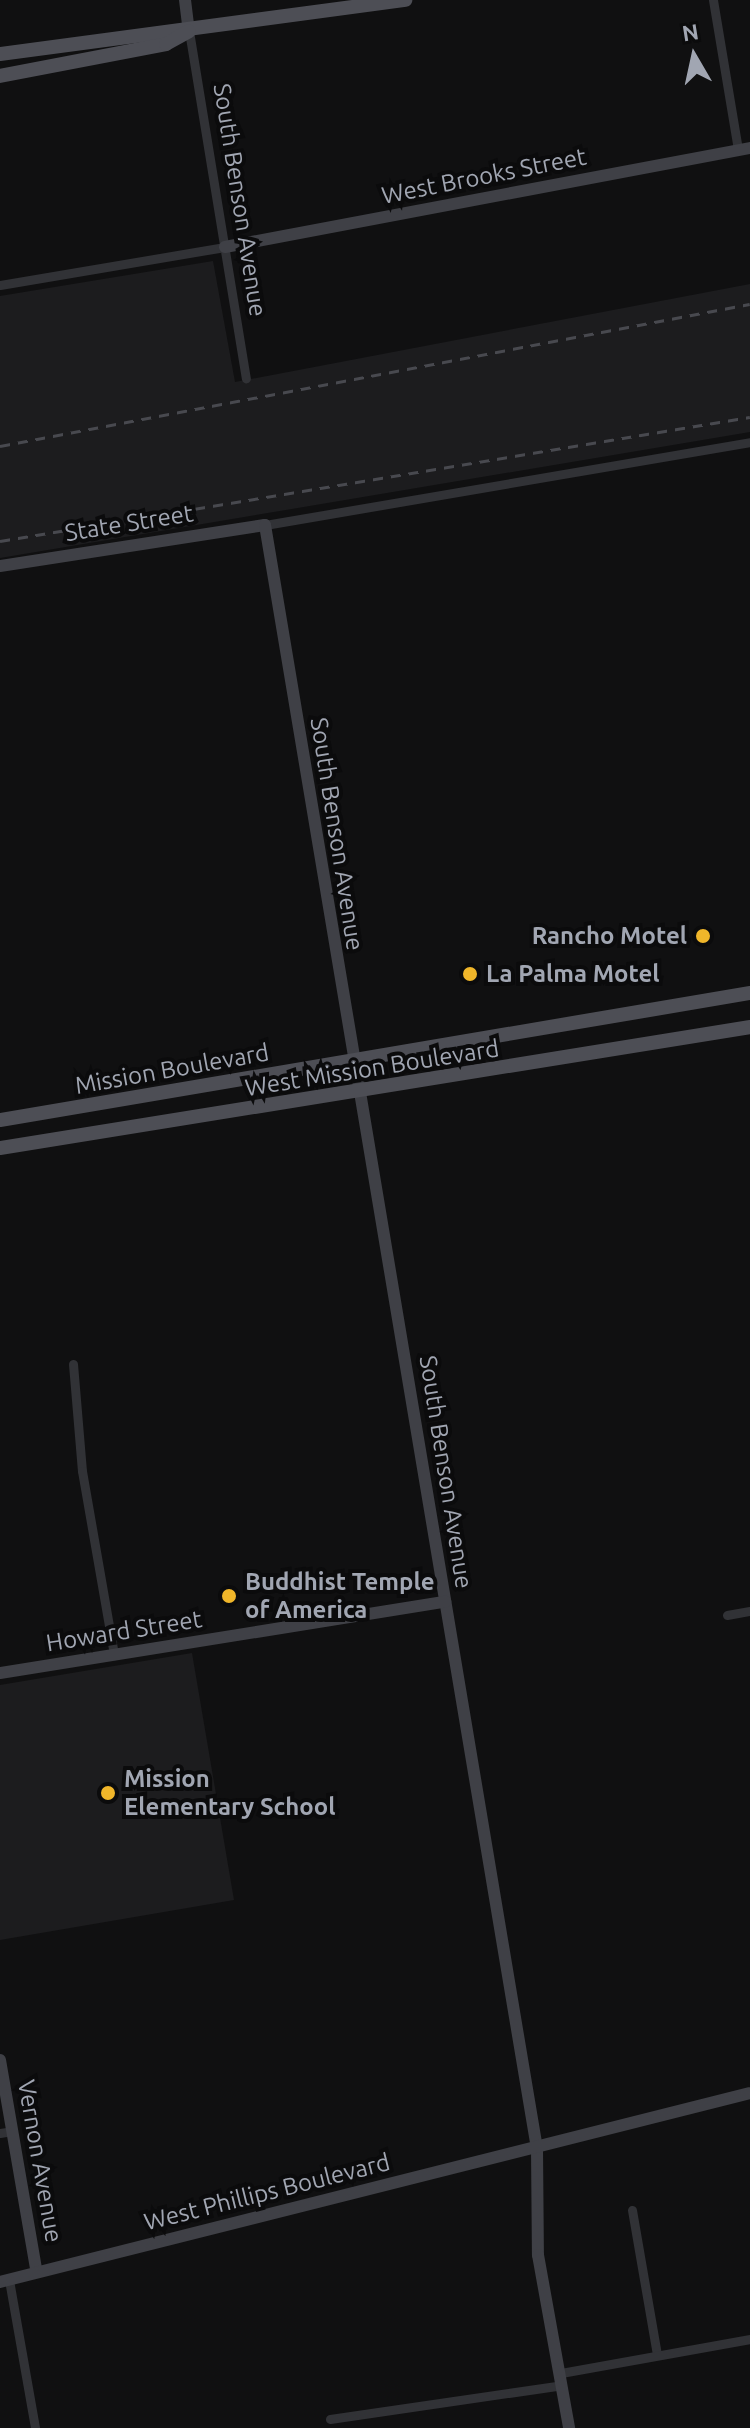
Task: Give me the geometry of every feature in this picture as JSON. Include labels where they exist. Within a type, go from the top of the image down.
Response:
[{"type":"main road","points":[[0,54],[162,27],[189,31],[405,0]]},
{"type":"main road","points":[[0,76],[166,44],[189,31]]},
{"type":"main road","points":[[0,69],[49,45]]},
{"type":"main road","name":"West Mission Boulevard","points":[[351,1061],[750,993]]},
{"type":"main road","name":"West Mission Boulevard","points":[[0,1148],[357,1093],[750,1027]]},
{"type":"main road","name":"Mission Boulevard","points":[[0,1120],[351,1061]]},
{"type":"street","points":[[185,0],[189,31]]},
{"type":"street","points":[[713,0],[744,149]]},
{"type":"street","name":"South Benson Avenue","points":[[189,31],[246,378]]},
{"type":"street","name":"West Brooks Street","points":[[225,247],[744,149]]},
{"type":"street","points":[[0,285],[225,247]]},
{"type":"street","points":[[265,525],[750,442]]},
{"type":"street","name":"South Benson Avenue","points":[[265,525],[351,1061],[537,2149],[538,2255],[569,2428]]},
{"type":"street","name":"State Street","points":[[0,566],[265,525]]},
{"type":"street","points":[[73,1364],[80,1457],[114,1655]]},
{"type":"street","name":"Howard Street","points":[[0,1673],[445,1602]]},
{"type":"street","points":[[727,1615],[750,1611]]},
{"type":"street","name":"Vernon Avenue","points":[[0,2060],[6,2132],[36,2269]]},
{"type":"street","name":"West Phillips Boulevard","points":[[4,2281],[36,2269],[537,2149],[750,2093]]},
{"type":"street","points":[[632,2210],[657,2355]]},
{"type":"street","points":[[4,2281],[35,2428]]},
{"type":"street","points":[[330,2419],[562,2379],[657,2355],[750,2339]]},
{"type":"shaded area","points":[[213,261],[235,382],[750,284],[750,432],[0,558],[0,296]]},
{"type":"shaded area","name":"Mission Elementary School","points":[[192,1653],[234,1900],[0,1940],[0,1685]]},
{"type":"railway","points":[[0,446],[750,304]]},
{"type":"railway","points":[[0,541],[750,417]]},
{"type":"place","name":"Rancho Motel","points":[[703,936]]},
{"type":"place","name":"La Palma Motel","points":[[470,974]]},
{"type":"place","name":"Buddhist Temple of America","points":[[229,1596]]},
{"type":"place","name":"Mission Elementary School","points":[[108,1793]]}]
